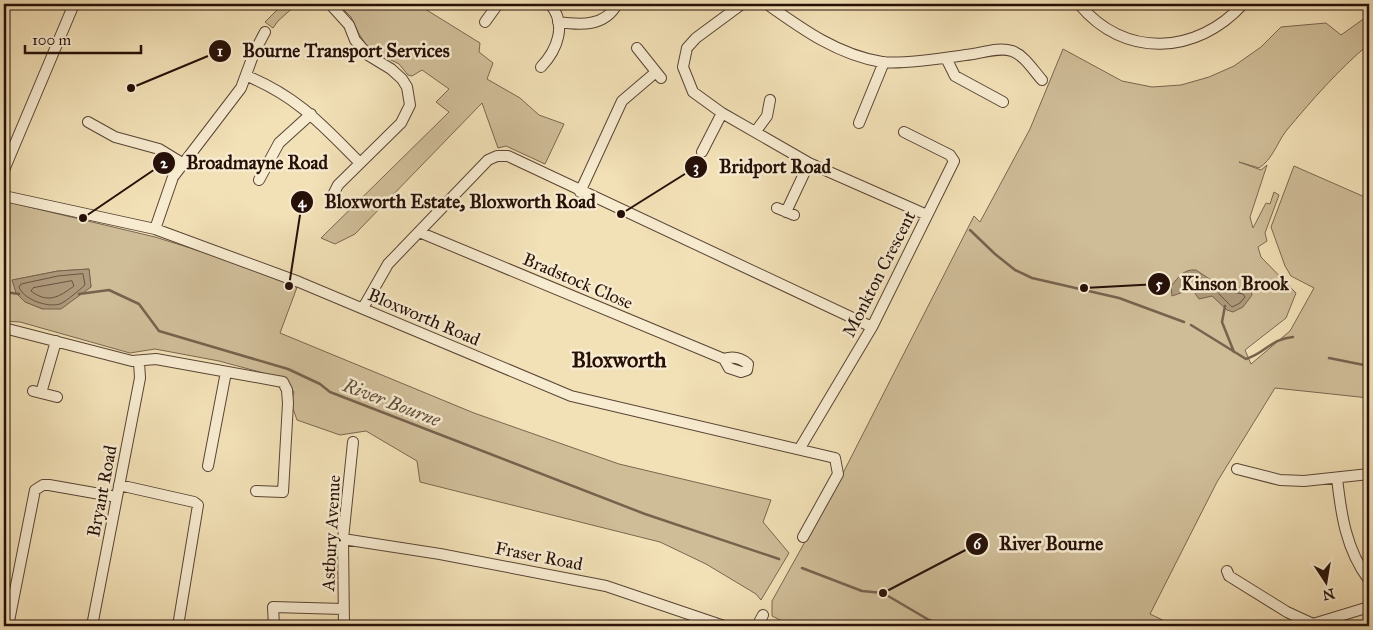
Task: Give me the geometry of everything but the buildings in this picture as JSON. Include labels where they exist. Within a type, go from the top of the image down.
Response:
[{"type":"street","points":[[4,170],[74,4]]},
{"type":"street","points":[[330,4],[349,24],[359,44],[368,55],[391,69],[402,80],[410,95],[410,105],[401,123],[338,185],[332,195]]},
{"type":"street","points":[[485,22],[498,4]]},
{"type":"street","points":[[542,67],[555,50],[558,40],[558,22],[550,4]]},
{"type":"street","points":[[558,22],[580,25],[594,23],[605,17],[617,4]]},
{"type":"street","points":[[742,4],[696,38],[687,48],[683,62],[684,75],[693,92],[722,113],[809,163],[927,215]]},
{"type":"street","points":[[767,4],[834,47],[884,62],[946,58],[993,50],[1011,51],[1025,60],[1042,80]]},
{"type":"street","points":[[1079,4],[1098,23],[1112,32],[1127,39],[1159,44],[1176,42],[1203,34],[1230,17],[1243,4]]},
{"type":"street","points":[[155,229],[173,177],[241,88],[254,53],[265,32]]},
{"type":"street","points":[[580,192],[622,101],[659,75],[637,48]]},
{"type":"street","points":[[946,58],[955,76],[1003,102]]},
{"type":"street","points":[[859,124],[884,62]]},
{"type":"street","points":[[246,76],[274,87],[311,114],[360,163]]},
{"type":"street","points":[[756,131],[767,116],[770,100]]},
{"type":"street","points":[[701,154],[722,113]]},
{"type":"street","points":[[259,180],[279,143],[311,114]]},
{"type":"street","points":[[88,122],[115,137],[159,150],[182,163]]},
{"type":"street","name":"Monkton Crescent","points":[[800,448],[872,327],[954,161],[950,155],[904,132]]},
{"type":"street","points":[[363,308],[388,264],[488,160],[497,156],[508,156],[580,192],[872,327]]},
{"type":"street","points":[[786,211],[809,163]]},
{"type":"street","name":"Bloxworth Road","points":[[4,196],[155,229],[363,308],[571,396],[800,448],[835,458],[838,474],[803,537]]},
{"type":"street","name":"Bradstock Close","points":[[419,232],[724,359]]},
{"type":"street","points":[[4,328],[139,362],[156,359],[283,382],[287,390],[283,492],[256,491]]},
{"type":"street","points":[[56,342],[37,392],[57,397]]},
{"type":"street","name":"Bryant Road","points":[[92,626],[140,378],[139,362]]},
{"type":"street","points":[[208,466],[226,372]]},
{"type":"street","name":"Astbury Avenue","points":[[344,626],[343,539],[353,442]]},
{"type":"street","points":[[1237,468],[1280,480],[1337,478],[1369,474]]},
{"type":"street","points":[[1337,478],[1342,519],[1348,540],[1369,580]]},
{"type":"street","points":[[8,626],[35,490],[43,485],[49,485],[117,497]]},
{"type":"street","points":[[120,485],[194,502],[198,505],[178,626]]},
{"type":"street","name":"Fraser Road","points":[[343,539],[440,554],[606,586],[724,626]]},
{"type":"street","points":[[1227,571],[1229,576],[1286,612],[1313,624],[1369,607]]},
{"type":"street","points":[[274,626],[273,606],[343,609]]},
{"type":"street","points":[[757,626],[763,615]]},
{"type":"shaded area","points":[[283,4],[297,4],[273,28],[265,22]]},
{"type":"shaded area","points":[[338,4],[427,4],[425,9],[480,43],[479,52],[493,63],[487,79],[520,98],[539,115],[564,124],[545,164],[506,146],[498,148],[482,103],[355,234],[335,244],[321,238],[449,112],[436,102],[449,89],[422,70],[412,76],[408,75],[399,64],[369,49],[351,17]]},
{"type":"shaded area","points":[[1369,15],[1369,44],[1336,75],[1286,131],[1264,165],[1259,168],[1239,162],[1261,170],[1267,165],[1250,217],[1253,228],[1266,203],[1270,204],[1274,192],[1279,195],[1265,233],[1267,241],[1258,247],[1261,257],[1296,293],[1286,318],[1245,350],[1251,364],[1290,331],[1314,288],[1291,276],[1285,266],[1271,227],[1294,166],[1367,198],[1369,398],[1275,388],[1217,482],[1150,614],[1175,626],[792,626],[772,616],[772,601],[841,477],[974,216],[980,222],[1030,129],[1063,49],[1122,81],[1152,87],[1181,85],[1209,77],[1234,66],[1261,47],[1281,27],[1326,23],[1341,35]]},
{"type":"shaded area","points":[[4,201],[155,237],[299,282],[280,333],[474,413],[619,464],[771,500],[763,522],[789,553],[761,600],[756,594],[706,564],[660,542],[420,482],[417,461],[366,431],[340,435],[297,420],[291,403],[294,392],[282,378],[219,361],[155,349],[130,353],[20,322],[4,321]],"holes":[[[89,269],[91,287],[43,309],[23,299],[17,292],[13,280],[58,271]]]},
{"type":"water","points":[[89,269],[91,287],[61,309],[43,309],[25,302],[16,293],[12,280],[58,271]]},
{"type":"water","points":[[1196,270],[1217,284],[1251,290],[1252,295],[1243,307],[1233,312],[1227,310],[1212,296],[1199,299],[1192,289],[1172,296],[1171,286],[1179,277],[1184,272]]},
{"type":"waterway","points":[[970,230],[1015,270],[1032,278],[1119,298],[1184,322]]},
{"type":"waterway","name":"River Bourne","points":[[79,294],[109,290],[139,304],[159,331],[288,369],[320,384],[330,392],[645,514],[779,559]]},
{"type":"waterway","name":"River Bourne","points":[[4,292],[19,294]]},
{"type":"waterway","points":[[1225,306],[1222,322],[1234,352]]},
{"type":"waterway","points":[[1191,325],[1246,359],[1279,340],[1293,337]]},
{"type":"waterway","points":[[1329,358],[1369,366]]},
{"type":"waterway","name":"River Bourne","points":[[802,568],[862,591],[883,593],[929,620],[944,626]]},
{"type":"place","name":"Bourne Transport Services","points":[[131,88]]},
{"type":"place","name":"Bridport Road","points":[[621,214]]},
{"type":"place","name":"Broadmayne Road","points":[[83,218]]},
{"type":"place","name":"Bloxworth Estate, Bloxworth Road","points":[[289,286]]},
{"type":"place","name":"Kinson Brook","points":[[1084,288]]},
{"type":"place","name":"River Bourne","points":[[883,593]]},
{"type":"district","name":"Bloxworth","points":[[619,359]]}]
